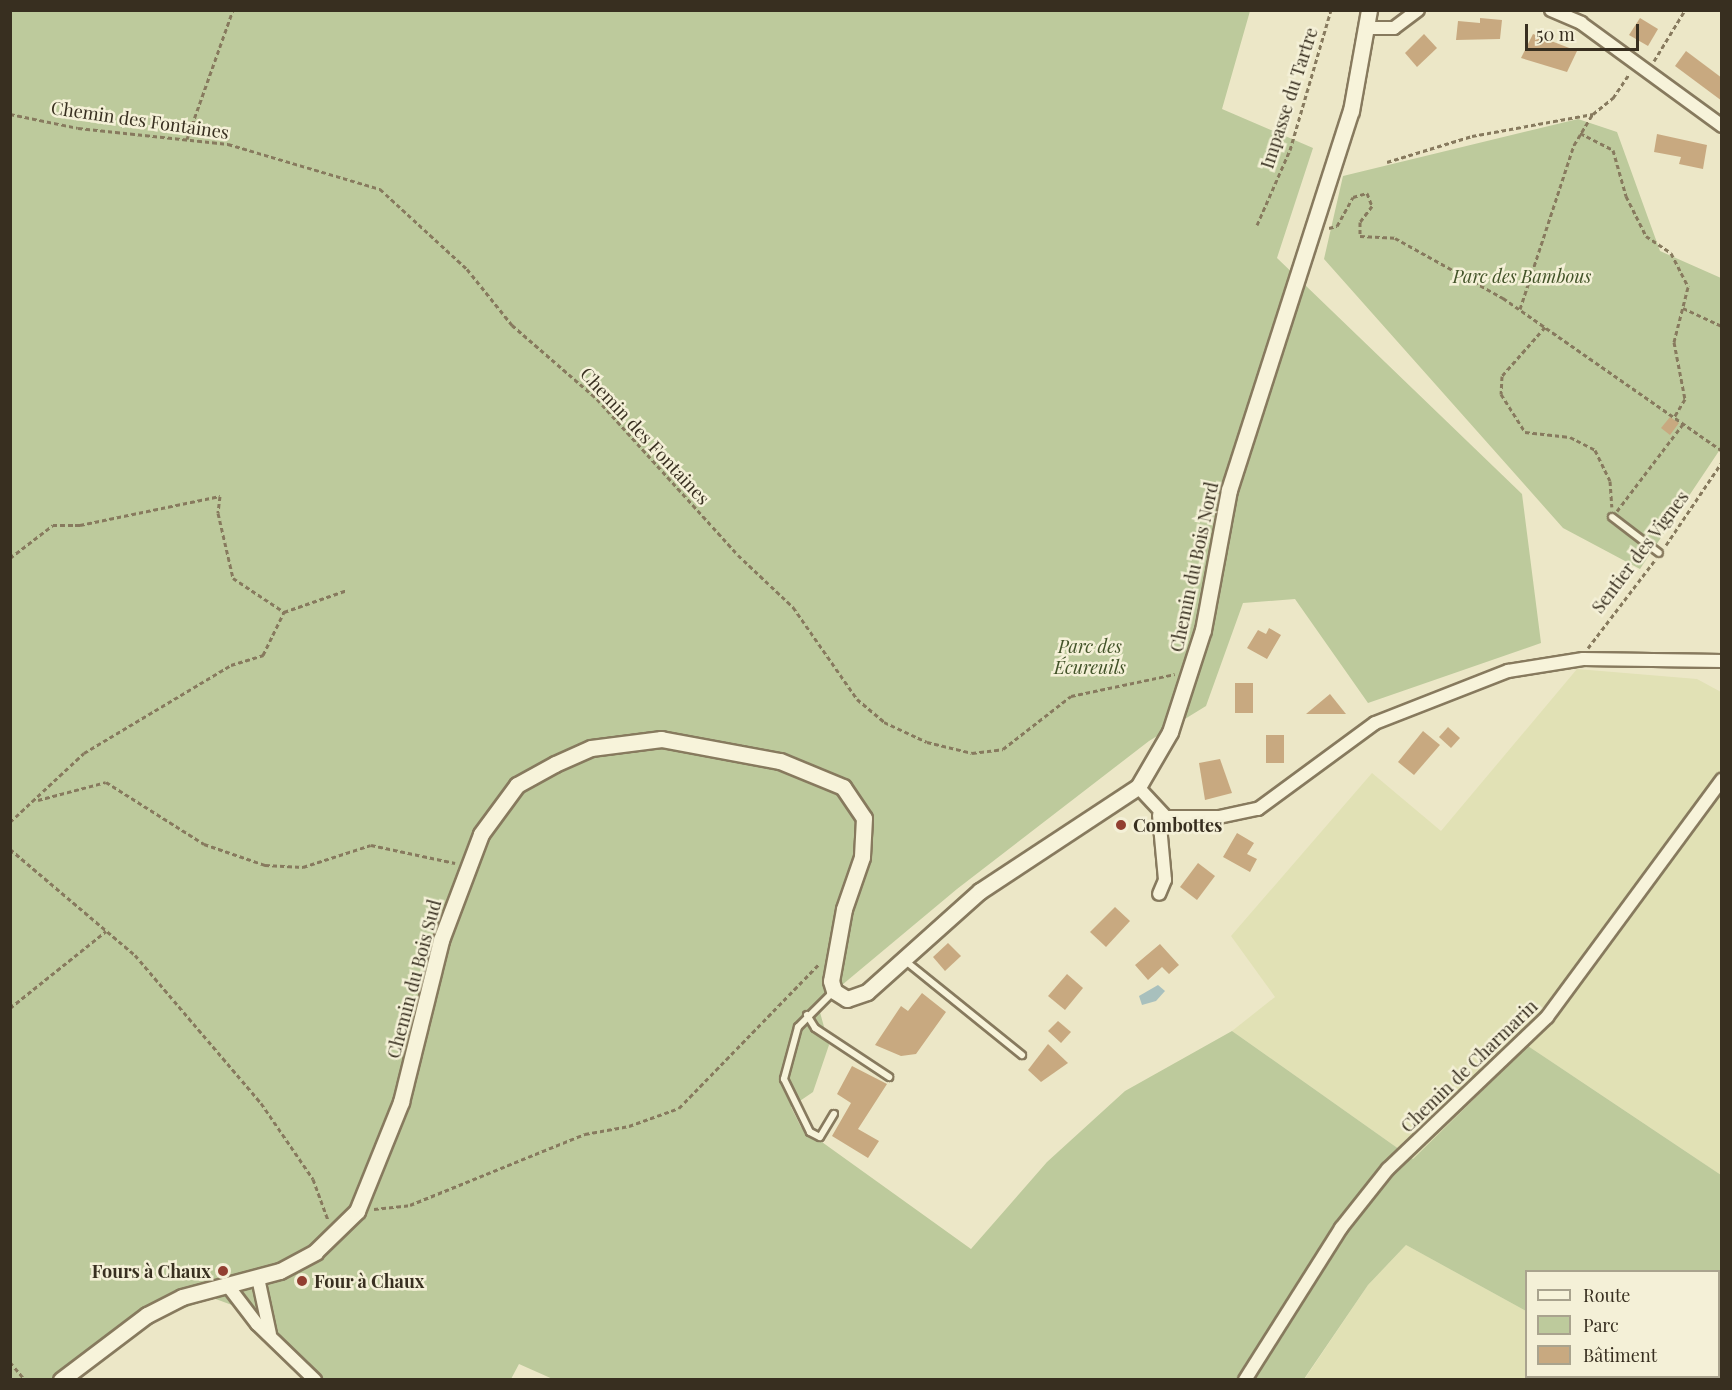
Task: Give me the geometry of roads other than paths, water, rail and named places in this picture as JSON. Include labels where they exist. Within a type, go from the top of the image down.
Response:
[{"type":"street","name":"Chemin du Bois Nord","points":[[833,986],[858,998],[980,891],[1137,787],[1159,757],[1203,630],[1229,489],[1318,224],[1362,70],[1369,10]]},
{"type":"street","points":[[1366,28],[1394,28],[1418,10]]},
{"type":"street","points":[[1551,10],[1581,23],[1722,126]]},
{"type":"street","points":[[1159,815],[1219,816],[1268,805],[1376,723],[1508,671],[1583,659],[1722,661]]},
{"type":"street","name":"Chemin du Bois Sud","points":[[61,1380],[147,1315],[182,1298],[258,1278],[315,1252],[357,1211],[401,1102],[441,940],[474,852],[518,785],[591,748],[660,739],[780,761],[843,787],[864,818],[862,857],[837,951],[833,986]]},
{"type":"street","name":"Chemin de Charmarin","points":[[1245,1380],[1354,1211],[1388,1169],[1547,1017],[1722,780]]},
{"type":"street","points":[[1137,787],[1159,815],[1165,879],[1160,894]]},
{"type":"street","points":[[258,1278],[270,1335]]},
{"type":"street","points":[[228,1286],[270,1335],[315,1380]]},
{"type":"lane","points":[[1612,516],[1659,553]]},
{"type":"lane","points":[[902,959],[1022,1055]]},
{"type":"lane","points":[[833,986],[807,1015],[792,1039],[784,1079],[810,1132],[820,1137],[834,1114]]},
{"type":"lane","points":[[807,1015],[815,1028],[889,1077]]},
{"type":"water","points":[[1158,985],[1165,991],[1156,1001],[1142,1005],[1139,996]]},
{"type":"place","name":"Combottes","points":[[1121,825]]},
{"type":"place","name":"Fours à Chaux","points":[[223,1271]]},
{"type":"place","name":"Four à Chaux","points":[[302,1281]]},
{"type":"park label","name":"Parc des Bambous","points":[[1522,276]]},
{"type":"park label","name":"Parc des Écureuils","points":[[1090,657]]}]
